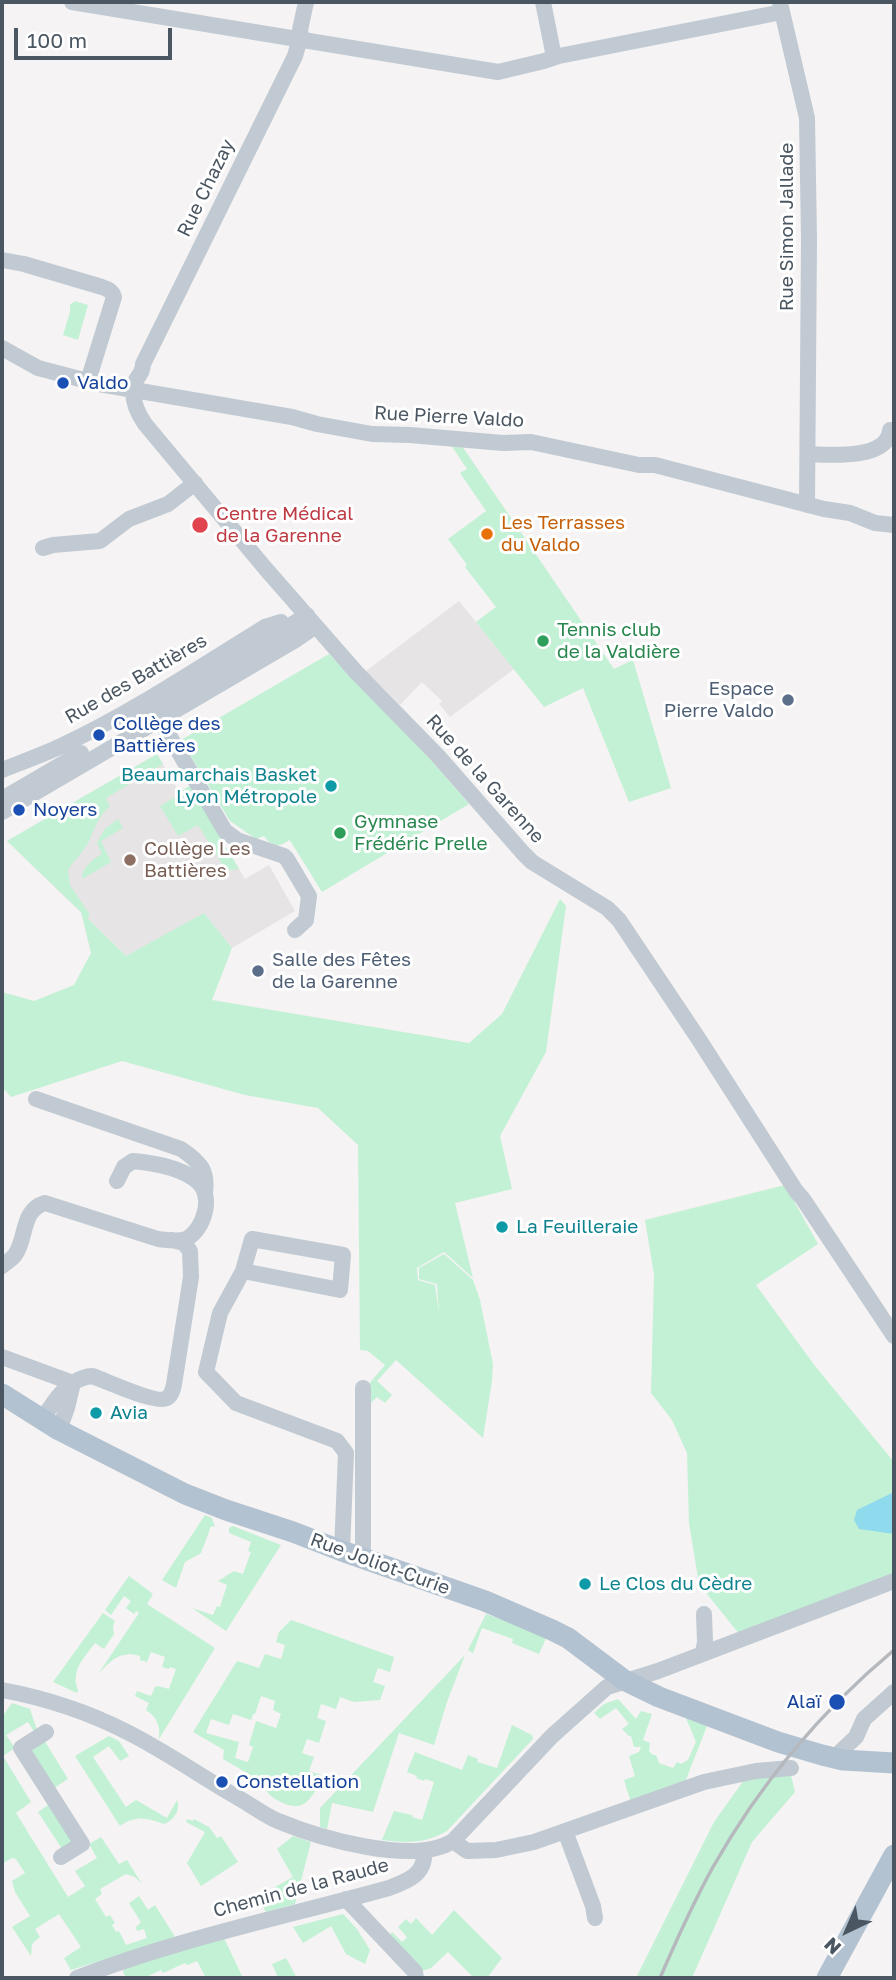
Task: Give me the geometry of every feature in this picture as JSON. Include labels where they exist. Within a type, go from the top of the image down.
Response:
[{"type":"main road","name":"Rue Joliot-Curie","points":[[4,1402],[185,1494],[485,1601],[552,1630],[625,1680],[659,1697],[778,1742],[843,1760],[894,1763]]},
{"type":"main road","name":"Rue Joliot-Curie","points":[[757,1733],[860,1754],[894,1752]]},
{"type":"main road","points":[[827,1978],[894,1855]]},
{"type":"street","points":[[72,2],[498,72],[781,7]]},
{"type":"street","name":"Rue Chazay","points":[[134,390],[144,364],[295,56],[306,2]]},
{"type":"street","points":[[543,2],[554,57]]},
{"type":"street","name":"Rue Simon Jallade","points":[[781,7],[807,118],[807,505]]},
{"type":"street","points":[[2,260],[109,289],[113,293],[88,381]]},
{"type":"street","name":"Rue Pierre Valdo","points":[[2,348],[38,368],[88,381],[372,434],[503,443],[531,442],[631,463],[655,465],[807,505],[850,513],[875,523],[894,525]]},
{"type":"street","name":"Rue de la Garenne","points":[[134,390],[135,408],[145,424],[356,672],[438,756],[523,853],[614,914],[894,1336]]},
{"type":"street","points":[[808,454],[845,455],[877,449],[886,442],[890,430]]},
{"type":"street","points":[[43,548],[100,541],[130,519],[168,504],[195,483]]},
{"type":"street","points":[[2,799],[285,629],[311,620]]},
{"type":"street","points":[[2,812],[154,710],[297,639],[311,620]]},
{"type":"street","points":[[154,710],[225,831],[237,840],[287,859],[309,896],[306,920],[295,930]]},
{"type":"street","name":"Rue des Battières","points":[[2,770],[154,710]]},
{"type":"street","points":[[2,1266],[14,1256],[21,1243],[28,1216],[38,1205],[45,1203],[158,1239],[172,1240],[185,1239],[197,1229],[206,1213],[207,1180],[196,1159],[181,1149],[36,1099]]},
{"type":"street","points":[[117,1181],[124,1167],[134,1161],[147,1163],[171,1167],[183,1173],[199,1182],[205,1195]]},
{"type":"street","points":[[243,1270],[340,1290],[343,1255],[251,1239],[243,1270],[220,1313],[206,1372],[236,1403],[337,1441],[346,1452],[342,1551]]},
{"type":"street","points":[[50,1425],[57,1396],[85,1376],[92,1376],[151,1398],[169,1398],[175,1378],[191,1277],[190,1251],[184,1243],[172,1240]]},
{"type":"street","points":[[2,1357],[73,1383]]},
{"type":"street","points":[[363,1388],[363,1559]]},
{"type":"street","points":[[2,1689],[50,1702],[110,1724],[278,1821],[329,1838],[405,1852],[424,1851],[453,1841],[552,1736],[607,1687],[654,1672],[894,1581]]},
{"type":"street","points":[[703,1652],[704,1614]]},
{"type":"street","points":[[841,1751],[856,1737],[864,1718],[894,1692]]},
{"type":"street","points":[[46,1732],[22,1748],[82,1843],[61,1857]]},
{"type":"street","points":[[453,1841],[467,1851],[496,1850],[534,1842],[704,1782],[756,1771],[792,1768]]},
{"type":"street","points":[[565,1831],[595,1917]]},
{"type":"street","name":"Chemin de la Raude","points":[[77,1978],[118,1962],[229,1929],[389,1888],[411,1878],[422,1868],[425,1861],[424,1851]]},
{"type":"street","points":[[346,1899],[415,1972],[416,1978]]},
{"type":"shaded area","points":[[459,601],[514,669],[450,717],[439,704],[442,701],[422,682],[400,705],[366,671]]},
{"type":"shaded area","name":"Collège Les Battières","points":[[157,754],[179,792],[190,786],[245,879],[269,865],[295,911],[232,948],[204,914],[126,956],[7,841]]},
{"type":"green space","points":[[75,301],[88,305],[78,340],[63,335],[70,305]]},
{"type":"green space","name":"Tennis club de la Valdière","points":[[451,445],[462,446],[614,669],[633,660],[671,788],[629,802],[583,688],[544,707],[476,622],[496,607],[465,567],[467,565],[448,539],[486,511],[460,473],[467,469]]},
{"type":"green space","points":[[329,654],[431,760],[469,804],[322,892],[289,840],[279,845],[272,844],[264,836],[256,839],[230,821],[181,740]]},
{"type":"green space","points":[[157,754],[163,764],[106,798],[110,806],[68,870],[70,885],[90,915],[87,918],[126,956],[204,913],[232,948],[212,1000],[469,1043],[502,1014],[560,899],[566,906],[546,1052],[500,1136],[512,1189],[455,1203],[473,1278],[444,1252],[417,1268],[418,1280],[435,1285],[439,1314],[437,1284],[419,1279],[419,1268],[444,1254],[473,1280],[480,1300],[493,1364],[483,1438],[396,1360],[377,1381],[392,1395],[385,1403],[377,1397],[369,1405],[368,1385],[385,1365],[368,1351],[360,1350],[358,1145],[318,1108],[245,1095],[122,1061],[11,1097],[2,1087],[2,992],[34,1001],[74,985],[91,953],[81,912],[7,841]]},
{"type":"green space","points":[[190,786],[239,869],[223,871],[219,866],[222,864],[198,825],[178,836],[160,806]]},
{"type":"green space","points":[[118,819],[123,828],[101,841],[111,862],[82,879],[86,867],[102,854],[97,843],[104,830]]},
{"type":"green space","points":[[785,1185],[818,1244],[756,1285],[815,1366],[894,1462],[894,1576],[740,1635],[699,1584],[689,1523],[687,1453],[672,1420],[651,1393],[654,1275],[645,1220]]},
{"type":"green space","points":[[205,1515],[212,1518],[215,1527],[211,1526],[201,1553],[185,1562],[176,1588],[162,1580]]},
{"type":"green space","points":[[233,1526],[281,1545],[226,1631],[192,1608],[213,1615],[217,1606],[220,1607],[227,1585],[218,1581],[234,1571],[243,1574],[251,1552],[248,1551],[251,1542],[229,1533],[229,1528]]},
{"type":"green space","points":[[129,1576],[153,1594],[147,1604],[215,1648],[159,1739],[157,1723],[146,1710],[149,1703],[135,1696],[137,1691],[151,1696],[158,1686],[169,1689],[176,1669],[162,1667],[165,1657],[151,1652],[147,1662],[133,1654],[122,1655],[112,1660],[99,1673],[139,1613],[136,1611],[134,1614],[126,1608],[131,1601],[124,1596],[111,1615],[105,1610]]},
{"type":"green space","points":[[103,1613],[115,1621],[114,1634],[104,1649],[95,1643],[83,1659],[77,1670],[77,1693],[53,1682]]},
{"type":"green space","points":[[486,1614],[547,1636],[539,1654],[512,1643],[513,1639],[482,1628],[473,1653],[468,1650]]},
{"type":"green space","points":[[291,1620],[394,1657],[390,1672],[378,1668],[373,1682],[385,1686],[380,1700],[354,1702],[340,1697],[336,1709],[321,1704],[317,1718],[326,1721],[319,1743],[307,1739],[302,1753],[314,1757],[309,1771],[324,1776],[306,1802],[294,1806],[272,1797],[264,1783],[223,1759],[224,1750],[193,1732],[237,1661],[259,1668],[265,1654],[281,1659],[285,1645],[276,1642],[279,1632]],"holes":[[[261,1696],[275,1701],[273,1710],[281,1714],[276,1728],[256,1721],[249,1745],[253,1747],[248,1762],[235,1758],[239,1742],[206,1733],[211,1719],[229,1725],[233,1714],[251,1720]]]},
{"type":"green space","points":[[465,1655],[434,1745],[399,1733],[373,1812],[332,1803],[327,1829],[320,1827],[320,1808]]},
{"type":"green space","points":[[618,1699],[636,1719],[641,1711],[652,1714],[643,1740],[650,1743],[649,1751],[656,1755],[659,1763],[673,1768],[677,1762],[681,1764],[688,1760],[696,1742],[686,1718],[707,1726],[685,1782],[631,1803],[624,1780],[635,1776],[629,1756],[639,1752],[641,1747],[634,1747],[631,1736],[622,1729],[629,1724],[616,1708],[600,1719],[594,1713],[604,1704]]},
{"type":"green space","points":[[12,1703],[30,1709],[36,1727],[68,1779],[51,1790],[24,1749],[39,1739],[28,1722],[6,1735],[15,1748],[3,1756],[31,1802],[16,1813],[68,1897],[85,1886],[75,1871],[97,1858],[89,1844],[101,1837],[119,1864],[127,1860],[142,1884],[135,1877],[126,1874],[100,1889],[102,1894],[95,1899],[106,1917],[110,1915],[116,1932],[119,1931],[126,1945],[147,1938],[144,1929],[137,1931],[136,1927],[141,1922],[129,1903],[139,1896],[148,1910],[155,1905],[175,1937],[71,1970],[64,1958],[81,1947],[59,1914],[35,1929],[40,1937],[32,1944],[31,1956],[12,1927],[30,1916],[15,1892],[12,1881],[25,1873],[16,1859],[12,1858],[2,1864],[2,1717]]},
{"type":"green space","points":[[512,1725],[532,1735],[533,1739],[447,1831],[415,1842],[382,1840],[394,1811],[422,1820],[434,1782],[424,1781],[407,1772],[415,1752],[462,1770],[468,1755],[478,1759],[477,1762],[497,1768]]},
{"type":"green space","points":[[109,1736],[119,1741],[129,1756],[120,1761],[109,1746],[93,1757],[126,1807],[136,1800],[167,1818],[177,1800],[177,1811],[171,1820],[164,1824],[136,1819],[120,1826],[75,1756]]},
{"type":"green space","points":[[790,1771],[795,1792],[752,1842],[692,1978],[636,1978],[714,1822],[744,1780]]},
{"type":"green space","points":[[51,1803],[77,1843],[64,1852],[38,1812]]},
{"type":"green space","points":[[187,1819],[194,1819],[209,1827],[217,1838],[221,1836],[238,1862],[201,1886],[187,1863],[205,1832],[186,1822]]},
{"type":"green space","points":[[293,1836],[311,1842],[295,1904],[266,1912],[257,1897],[293,1877],[277,1849]]},
{"type":"green space","points":[[454,1910],[502,1958],[487,1978],[474,1978],[448,1952],[431,1968],[422,1971],[389,1936],[392,1932],[402,1942],[407,1937],[398,1927],[406,1919],[411,1924],[416,1918],[432,1935]]},
{"type":"green space","points":[[343,1914],[357,1929],[370,1950],[365,1964],[346,1954],[331,1926],[303,1943],[293,1927]]},
{"type":"green space","points":[[224,1938],[243,1978],[206,1978],[197,1961],[187,1965],[185,1963],[163,1973],[161,1970],[144,1978],[126,1978],[123,1972],[124,1968]]},
{"type":"green space","points":[[286,1958],[297,1978],[278,1978],[272,1964]]},
{"type":"water","points":[[894,1492],[894,1534],[859,1529],[854,1520],[857,1510]]},
{"type":"railway","points":[[660,1978],[706,1881],[751,1807],[817,1724],[867,1673],[894,1650]]},
{"type":"place","name":"Valdo","points":[[63,383]]},
{"type":"place","name":"Centre Médical de la Garenne","points":[[200,525]]},
{"type":"place","name":"Les Terrasses du Valdo","points":[[487,534]]},
{"type":"place","name":"Tennis club de la Valdière","points":[[543,641]]},
{"type":"place","name":"Espace Pierre Valdo","points":[[788,700]]},
{"type":"place","name":"Collège des Battières","points":[[99,735]]},
{"type":"place","name":"Beaumarchais Basket Lyon Métropole","points":[[331,786]]},
{"type":"place","name":"Noyers","points":[[19,810]]},
{"type":"place","name":"Gymnase Frédéric Prelle","points":[[340,833]]},
{"type":"place","name":"Collège Les Battières","points":[[130,860]]},
{"type":"place","name":"Salle des Fêtes de la Garenne","points":[[258,971]]},
{"type":"place","name":"La Feuilleraie","points":[[502,1227]]},
{"type":"place","name":"Avia","points":[[96,1413]]},
{"type":"place","name":"Le Clos du Cèdre","points":[[585,1584]]},
{"type":"place","name":"Alaï","points":[[837,1702]]},
{"type":"place","name":"Constellation","points":[[222,1782]]}]
